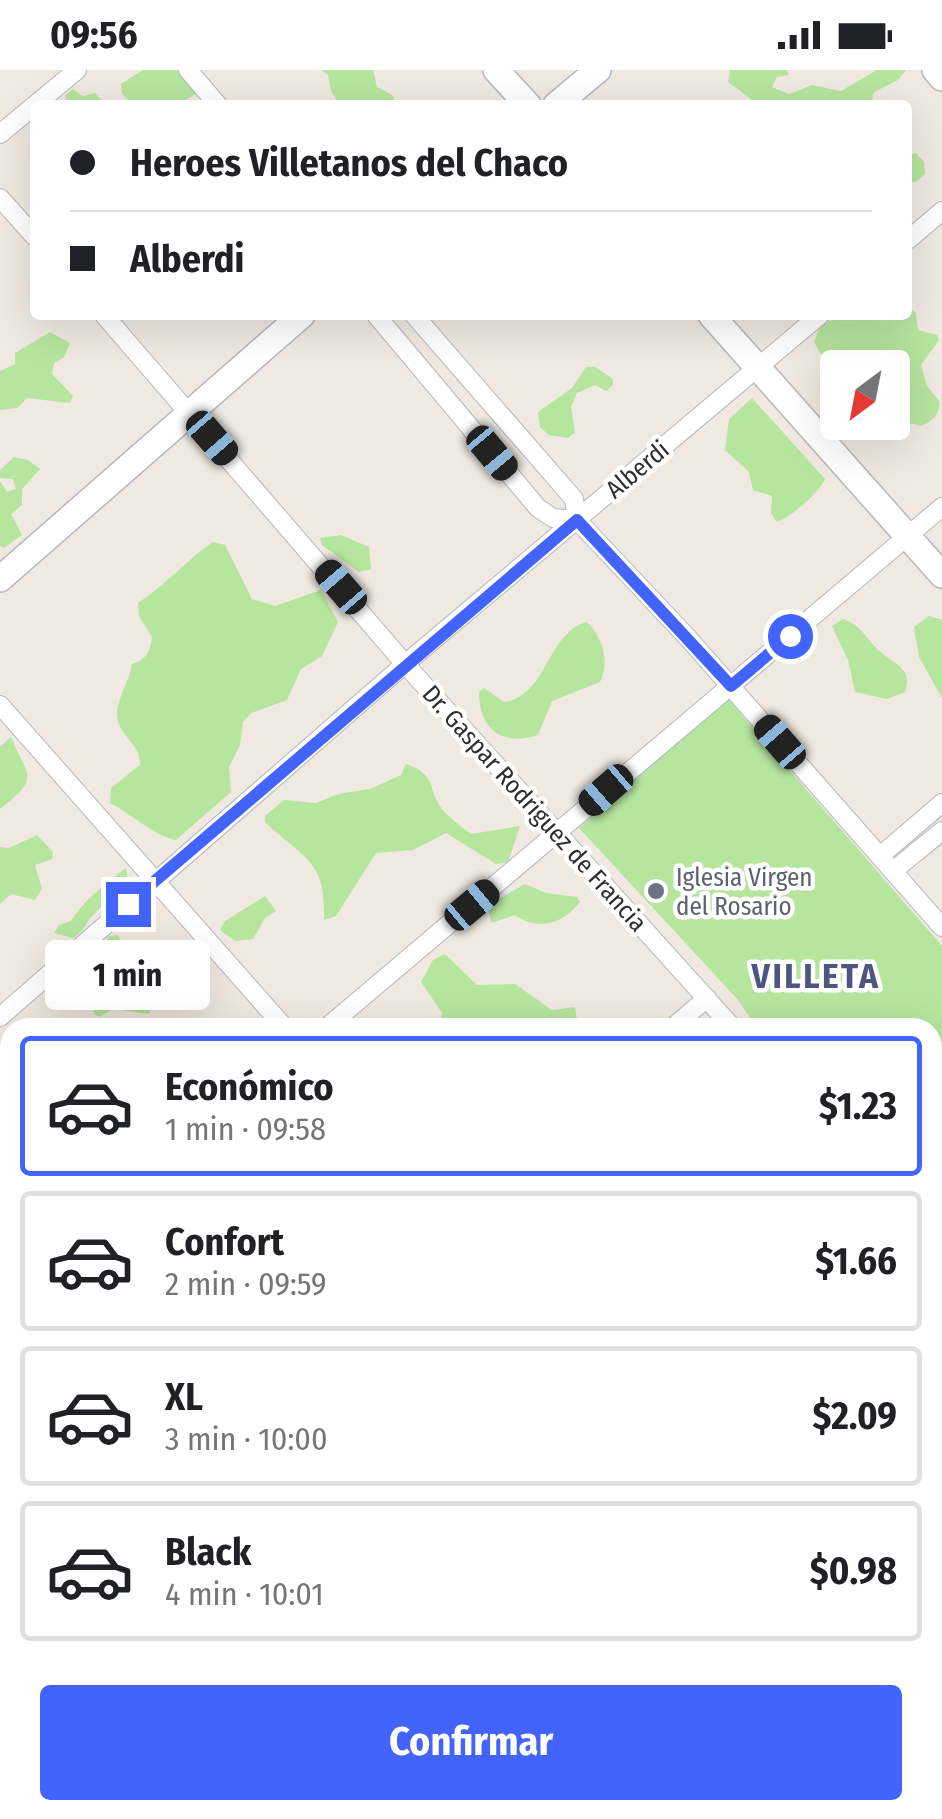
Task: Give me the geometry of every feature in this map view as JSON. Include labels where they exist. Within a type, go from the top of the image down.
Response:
[{"type":"street","points":[[41,100],[77,70]]},
{"type":"street","points":[[188,70],[214,100]]},
{"type":"street","points":[[496,70],[523,100]]},
{"type":"street","points":[[562,100],[598,70]]},
{"type":"street","points":[[935,70],[942,78]]},
{"type":"street","points":[[0,134],[30,109]]},
{"type":"street","points":[[0,198],[30,231]]},
{"type":"street","points":[[912,237],[942,211]]},
{"type":"street","name":"Dr. Gaspar Rodriguez de Francia","points":[[108,320],[405,664],[707,998],[720,1018]]},
{"type":"street","points":[[0,579],[296,320]]},
{"type":"street","points":[[380,320],[538,508],[553,518],[577,520]]},
{"type":"street","points":[[418,320],[574,498],[577,520],[731,686],[942,927]]},
{"type":"street","points":[[715,320],[942,575]]},
{"type":"street","name":"Alberdi","points":[[0,1016],[405,664],[814,320]]},
{"type":"street","points":[[338,1018],[942,507]]},
{"type":"street","points":[[0,705],[276,1018]]},
{"type":"street","points":[[880,856],[942,802]]},
{"type":"street","points":[[894,872],[942,831]]},
{"type":"street","points":[[684,1018],[707,998]]},
{"type":"green space","points":[[143,70],[181,70],[196,94],[186,100],[129,100],[122,94],[121,84]]},
{"type":"green space","points":[[321,70],[373,70],[377,87],[395,100],[337,100],[328,75]]},
{"type":"green space","points":[[730,70],[787,70],[789,75],[777,77],[772,87],[789,94],[812,85],[841,91],[877,70],[906,70],[898,80],[874,92],[872,100],[752,100],[728,82]]},
{"type":"green space","points":[[73,89],[83,96],[95,93],[101,100],[66,100]]},
{"type":"green space","points":[[916,153],[924,162],[925,174],[916,182],[912,182],[912,154]]},
{"type":"green space","points":[[912,310],[918,330],[937,335],[939,340],[921,365],[927,386],[940,402],[935,417],[921,426],[910,423],[910,350],[820,350],[820,353],[814,342],[820,326],[831,320],[912,320]]},
{"type":"green space","points":[[50,332],[70,343],[64,357],[54,363],[52,374],[73,396],[70,403],[27,398],[17,408],[0,410],[0,371],[15,364],[15,353]]},
{"type":"green space","points":[[586,367],[595,367],[613,379],[613,385],[606,391],[595,385],[577,393],[571,407],[575,433],[567,438],[549,435],[540,427],[538,412],[572,388]]},
{"type":"green space","points":[[752,398],[825,479],[804,504],[777,522],[771,513],[772,496],[753,490],[749,472],[725,450],[729,419]]},
{"type":"green space","points":[[14,457],[28,460],[40,469],[22,489],[22,505],[11,514],[22,535],[4,548],[0,546],[0,481],[7,492],[16,489],[13,479],[0,478],[0,470]]},
{"type":"green space","points":[[341,535],[369,547],[371,569],[359,572],[322,545],[320,538]]},
{"type":"green space","points":[[213,542],[225,545],[252,599],[275,606],[321,590],[338,622],[322,656],[301,669],[287,700],[251,713],[243,722],[240,745],[229,767],[231,792],[176,840],[159,834],[110,803],[111,788],[140,765],[138,752],[124,733],[117,714],[132,664],[149,651],[152,637],[139,616],[138,603]]},
{"type":"green space","points":[[929,616],[942,620],[942,698],[919,657],[914,627]]},
{"type":"green space","points":[[843,619],[859,628],[900,667],[907,677],[905,692],[887,699],[855,692],[848,660],[832,626]]},
{"type":"green space","points":[[587,622],[603,650],[600,682],[552,701],[538,735],[514,739],[495,732],[483,716],[479,692],[484,688],[504,702],[518,698],[539,677],[563,638]]},
{"type":"green space","points":[[728,699],[942,946],[942,1018],[750,1018],[739,1001],[579,828]]},
{"type":"green space","points":[[11,737],[27,781],[0,809],[0,747]]},
{"type":"green space","points":[[406,764],[416,768],[427,776],[443,810],[471,834],[520,826],[508,862],[496,864],[446,833],[413,850],[376,853],[336,916],[324,920],[324,900],[316,872],[301,853],[265,822],[265,816],[284,800],[316,803],[370,789],[401,775]]},
{"type":"green space","points":[[37,835],[53,852],[52,859],[35,865],[42,889],[35,900],[11,894],[0,904],[0,847],[9,848]]},
{"type":"green space","points":[[126,868],[129,885],[96,912],[77,935],[73,938],[54,933],[59,925],[71,921],[89,899]]},
{"type":"green space","points":[[525,884],[546,893],[577,897],[580,902],[565,916],[549,923],[532,923],[515,915],[491,923],[488,908],[492,903]]},
{"type":"green space","points":[[265,896],[276,911],[265,918],[253,939],[235,941],[220,930],[225,921]]},
{"type":"green space","points":[[118,935],[139,975],[157,991],[149,1014],[113,1009],[99,1017],[94,1013],[92,998],[109,986],[102,947],[109,936]]},
{"type":"green space","points":[[445,954],[477,985],[515,984],[552,1010],[575,1007],[577,1018],[441,1018],[442,1013],[421,982],[433,960]]},
{"type":"place","name":"Iglesia Virgen del Rosario","points":[[656,891]]},
{"type":"district","name":"VILLETA","points":[[816,976]]},
{"type":"route","points":[[128,904],[577,520],[598,538],[731,686],[790,636]]}]
